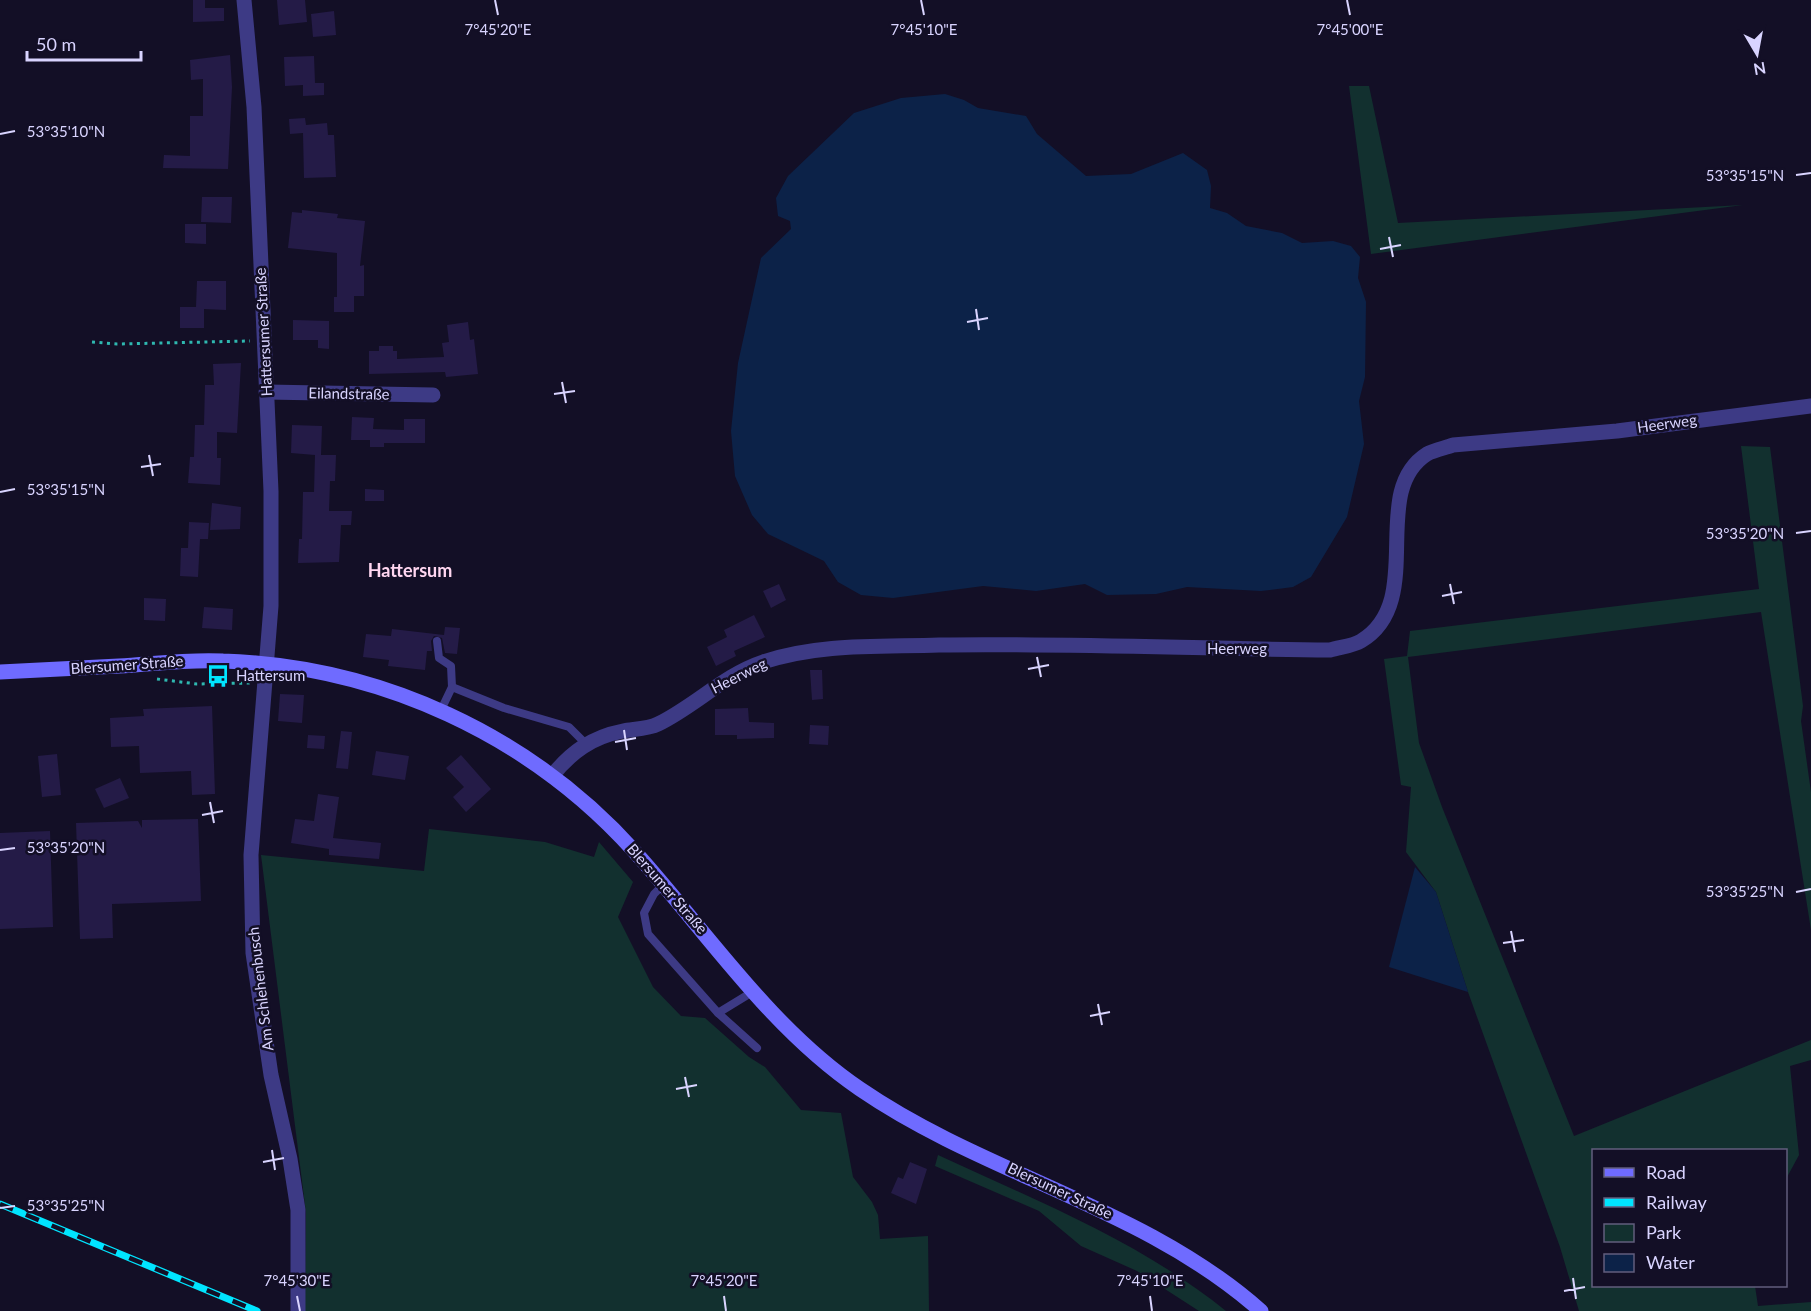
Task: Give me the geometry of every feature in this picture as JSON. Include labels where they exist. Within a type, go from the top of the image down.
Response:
[{"type":"main road","name":"Blersumer Straße","points":[[0,672],[189,661],[266,664],[299,667],[364,682],[441,710],[489,735],[552,776],[605,821],[664,885],[791,1032],[838,1073],[899,1114],[957,1144],[1166,1242],[1208,1269],[1261,1311]]},
{"type":"street","name":"Hattersumer Straße","points":[[244,0],[254,107],[271,491],[271,606],[266,664]]},
{"type":"street","name":"Eilandstraße","points":[[266,393],[433,395]]},
{"type":"street","name":"Heerweg","points":[[552,776],[567,757],[585,743],[620,731],[655,726],[680,712],[720,683],[761,662],[796,653],[835,647],[1007,644],[1330,650],[1359,642],[1376,630],[1388,611],[1394,584],[1403,483],[1414,465],[1428,453],[1453,445],[1617,431],[1811,406]]},
{"type":"street","name":"Am Schlehenbusch","points":[[266,664],[251,855],[253,953],[271,1075],[290,1159],[298,1210],[298,1311]]},
{"type":"lane","points":[[437,641],[439,658],[451,666],[452,687],[441,710]]},
{"type":"lane","points":[[452,687],[504,708],[569,727],[585,743]]},
{"type":"lane","points":[[664,885],[654,894],[644,913],[648,934],[718,1013],[757,1048]]},
{"type":"lane","points":[[718,1013],[754,991]]},
{"type":"path","points":[[92,342],[117,344],[264,341]]},
{"type":"green space","points":[[1349,86],[1369,86],[1398,223],[1743,205],[1371,254]]},
{"type":"green space","points":[[1741,446],[1770,447],[1803,706],[1801,721],[1811,792],[1811,930],[1761,612],[1408,657],[1419,743],[1442,807],[1574,1136],[1811,1040],[1811,1060],[1790,1066],[1799,1155],[1787,1177],[1787,1149],[1592,1149],[1592,1287],[1755,1287],[1758,1306],[1811,1302],[1811,1311],[1579,1311],[1560,1247],[1468,992],[1436,892],[1406,852],[1411,787],[1401,785],[1384,659],[1407,656],[1410,631],[1759,589]]},
{"type":"green space","points":[[429,829],[545,842],[594,857],[599,842],[633,882],[618,917],[653,987],[681,1016],[705,1018],[749,1057],[765,1067],[801,1110],[841,1113],[853,1177],[872,1202],[878,1215],[880,1239],[928,1236],[929,1311],[305,1311],[306,1213],[261,855],[424,871]]},
{"type":"green space","points":[[938,1155],[1124,1243],[1193,1286],[1226,1311],[1199,1311],[1137,1271],[1081,1246],[1039,1211],[935,1166]]},
{"type":"water","points":[[945,94],[964,100],[978,108],[1026,116],[1037,134],[1086,176],[1131,174],[1183,153],[1207,170],[1211,186],[1210,208],[1227,213],[1246,226],[1282,233],[1302,243],[1333,241],[1351,246],[1360,257],[1358,278],[1366,302],[1365,377],[1359,401],[1364,444],[1347,517],[1311,577],[1293,587],[1261,591],[1187,587],[1156,594],[1107,595],[1085,584],[1036,591],[983,586],[893,598],[861,595],[838,582],[824,561],[768,534],[752,515],[735,476],[731,431],[738,363],[761,258],[791,229],[790,221],[778,216],[776,198],[788,176],[854,113],[901,98]]},
{"type":"water","points":[[1415,867],[1436,892],[1468,992],[1389,967]]},
{"type":"building","points":[[193,0],[205,0],[205,8],[224,8],[224,21],[193,22]]},
{"type":"building","points":[[277,0],[305,0],[307,22],[279,25]]},
{"type":"building","points":[[334,11],[336,35],[313,37],[311,14]]},
{"type":"building","points":[[230,55],[232,87],[228,169],[163,168],[164,155],[190,156],[190,116],[203,116],[203,79],[191,80],[190,60]]},
{"type":"building","points":[[314,56],[315,83],[324,83],[324,95],[303,96],[303,85],[285,86],[284,57]]},
{"type":"building","points":[[305,118],[306,125],[327,123],[328,135],[334,135],[336,177],[304,178],[303,133],[290,134],[289,119]]},
{"type":"building","points":[[202,197],[232,197],[231,223],[201,222]]},
{"type":"building","points":[[302,210],[338,214],[337,218],[365,221],[360,266],[364,265],[364,296],[354,296],[354,312],[334,312],[334,297],[337,297],[337,253],[288,248],[292,212],[302,213]]},
{"type":"building","points":[[185,224],[206,224],[206,244],[185,243]]},
{"type":"building","points":[[197,281],[226,281],[226,310],[204,309],[204,328],[180,328],[180,307],[196,307]]},
{"type":"building","points":[[293,320],[329,321],[329,349],[318,348],[318,340],[293,340]]},
{"type":"building","points":[[468,322],[470,340],[474,339],[478,374],[446,377],[445,372],[369,374],[369,351],[379,351],[379,346],[393,346],[393,351],[397,351],[397,359],[444,357],[442,343],[449,342],[447,325]]},
{"type":"building","points":[[241,363],[237,433],[217,432],[217,458],[221,458],[220,485],[188,483],[190,457],[194,457],[195,425],[204,425],[205,385],[214,385],[213,364]]},
{"type":"building","points":[[352,417],[374,418],[373,429],[404,430],[404,419],[425,419],[425,443],[384,443],[384,447],[370,447],[370,440],[351,440]]},
{"type":"building","points":[[292,425],[322,426],[321,455],[336,455],[335,481],[330,481],[329,511],[352,511],[351,525],[341,525],[339,562],[298,563],[299,539],[302,539],[303,492],[314,492],[315,455],[291,453]]},
{"type":"building","points":[[365,489],[384,490],[384,501],[365,501]]},
{"type":"building","points":[[212,503],[241,507],[240,529],[210,530]]},
{"type":"building","points":[[189,522],[209,523],[208,539],[200,539],[198,577],[180,576],[181,548],[188,548]]},
{"type":"building","points":[[779,584],[786,600],[771,608],[763,591]]},
{"type":"building","points":[[144,598],[166,599],[165,621],[144,620]]},
{"type":"building","points":[[204,607],[233,609],[232,630],[202,628]]},
{"type":"building","points":[[754,615],[765,637],[734,651],[736,656],[716,666],[707,647],[727,637],[724,630]]},
{"type":"building","points":[[445,627],[460,628],[457,654],[445,653],[442,638],[434,636],[431,641],[432,651],[427,651],[425,670],[388,666],[389,660],[363,657],[366,634],[391,636],[392,629],[444,635]]},
{"type":"building","points":[[810,670],[822,670],[823,699],[812,700]]},
{"type":"building","points":[[280,694],[304,695],[302,723],[278,721]]},
{"type":"building","points":[[212,706],[215,794],[192,795],[191,771],[140,773],[139,746],[111,747],[110,718],[144,716],[143,709]]},
{"type":"building","points":[[748,708],[749,722],[774,723],[774,738],[737,739],[737,735],[715,735],[715,709]]},
{"type":"building","points":[[810,725],[829,726],[828,745],[809,744]]},
{"type":"building","points":[[341,731],[352,732],[348,769],[336,768]]},
{"type":"building","points":[[308,735],[325,736],[324,749],[307,748]]},
{"type":"building","points":[[376,751],[409,756],[405,780],[372,775]]},
{"type":"building","points":[[57,754],[61,795],[42,797],[38,756]]},
{"type":"building","points":[[461,755],[491,789],[466,812],[453,797],[464,787],[446,768]]},
{"type":"building","points":[[120,778],[129,798],[104,808],[95,789]]},
{"type":"building","points":[[318,794],[339,797],[333,838],[381,843],[379,859],[329,855],[329,849],[291,843],[295,819],[314,821]]},
{"type":"building","points":[[198,819],[201,901],[112,904],[113,938],[80,939],[76,823],[138,821],[142,828],[142,820]]},
{"type":"building","points":[[50,831],[53,927],[0,929],[0,833]]},
{"type":"building","points":[[910,1162],[927,1169],[916,1204],[891,1193],[898,1177],[903,1179]]},
{"type":"railway","points":[[0,1204],[257,1311]]},
{"type":"place","name":"Hattersum","points":[[218,676]]},
{"type":"district","name":"Hattersum","points":[[410,571]]}]
